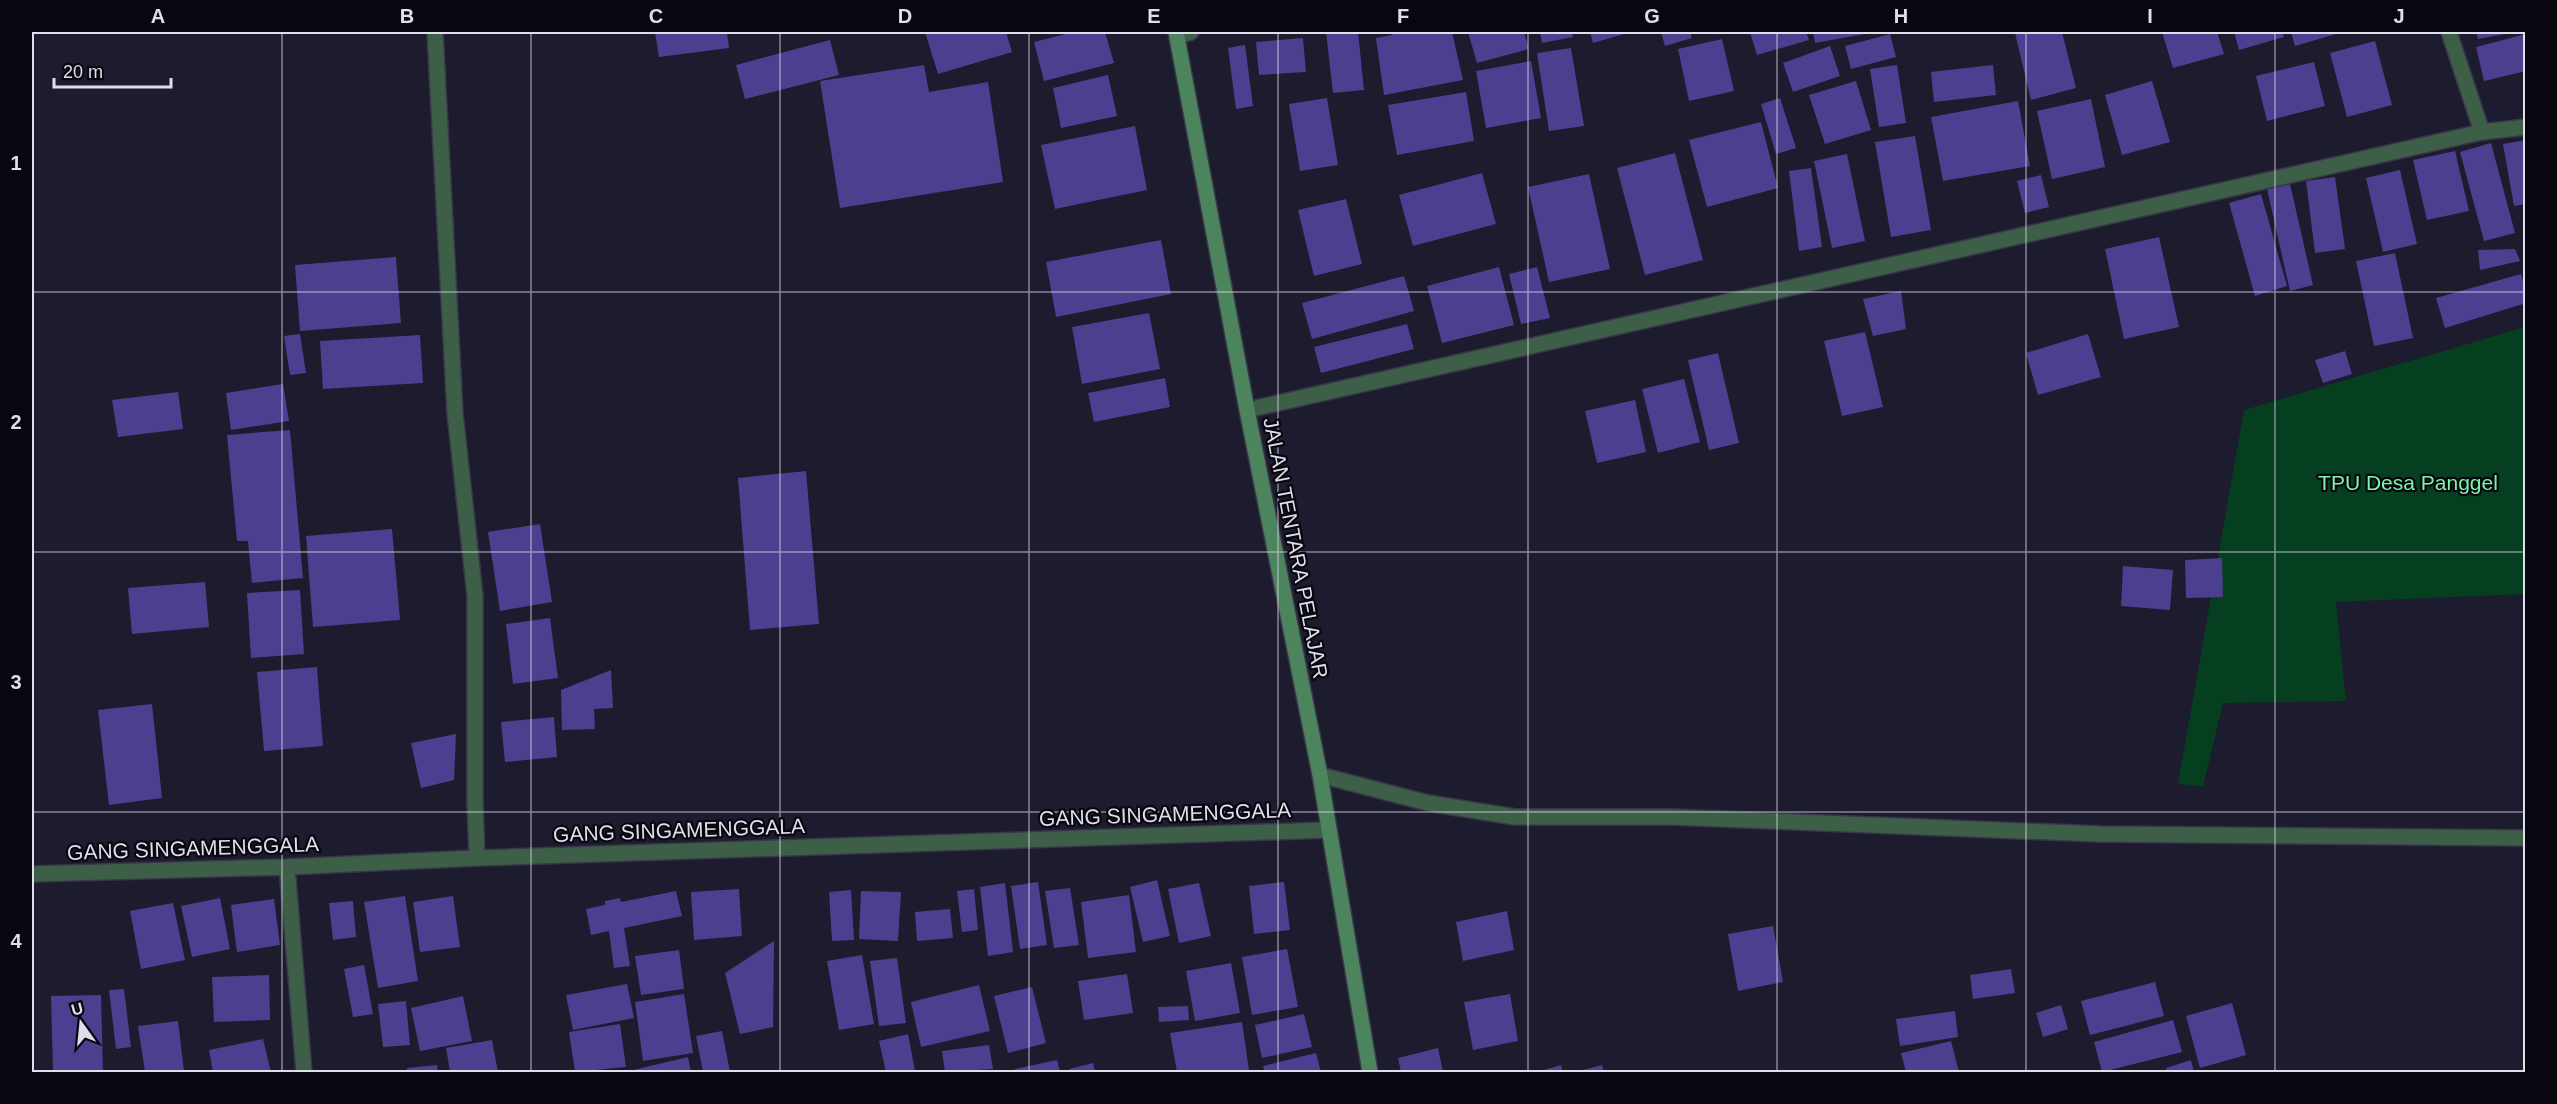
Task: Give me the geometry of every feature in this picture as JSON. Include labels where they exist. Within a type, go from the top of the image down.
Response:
[{"type":"main road","name":"JALAN TENTARA PELAJAR","points":[[1181,33],[1247,410],[1320,775],[1370,1072]]},
{"type":"street","points":[[435,32],[455,413],[475,596],[477,858]]},
{"type":"street","points":[[2449,32],[2482,132]]},
{"type":"street","points":[[1247,410],[2482,132],[2526,127]]},
{"type":"street","points":[[1320,775],[1428,803],[1515,817],[1671,817],[2100,834],[2526,838]]},
{"type":"street","name":"GANG SINGAMENGGALA","points":[[32,873],[287,867],[477,858],[1328,830]]},
{"type":"street","points":[[287,867],[304,1072]]},
{"type":"green space","name":"TPU Desa Panggel","points":[[2525,327],[2525,594],[2336,602],[2346,701],[2223,703],[2203,787],[2178,784],[2244,410]]},
{"type":"building","points":[[655,32],[727,32],[729,48],[659,57]]},
{"type":"building","points":[[925,32],[1006,32],[1012,52],[938,74]]},
{"type":"building","points":[[1073,32],[1105,32],[1114,63],[1044,81],[1034,42]]},
{"type":"building","points":[[1326,32],[1358,32],[1364,90],[1333,93]]},
{"type":"building","points":[[1391,32],[1452,32],[1463,80],[1384,95],[1376,38],[1392,35]]},
{"type":"building","points":[[1468,32],[1524,32],[1529,49],[1477,63]]},
{"type":"building","points":[[1540,32],[1572,32],[1573,37],[1542,43]]},
{"type":"building","points":[[1590,32],[1631,32],[1593,43]]},
{"type":"building","points":[[1661,32],[1690,32],[1692,38],[1665,46]]},
{"type":"building","points":[[1750,32],[1806,32],[1809,40],[1757,55]]},
{"type":"building","points":[[1813,32],[1870,32],[1870,33],[1815,43]]},
{"type":"building","points":[[2062,32],[2076,88],[2031,100],[2015,33]]},
{"type":"building","points":[[2162,32],[2217,32],[2224,54],[2173,68]]},
{"type":"building","points":[[2234,32],[2282,32],[2284,37],[2239,50]]},
{"type":"building","points":[[2291,32],[2335,32],[2336,34],[2295,46]]},
{"type":"building","points":[[2476,32],[2510,32],[2510,33],[2478,39]]},
{"type":"building","points":[[1890,34],[1896,57],[1851,69],[1845,46]]},
{"type":"building","points":[[2526,34],[2526,71],[2484,81],[2476,47]]},
{"type":"building","points":[[1303,38],[1306,72],[1259,75],[1256,42]]},
{"type":"building","points":[[1722,39],[1734,91],[1689,101],[1678,49]]},
{"type":"building","points":[[830,40],[839,75],[745,99],[736,65]]},
{"type":"building","points":[[2375,41],[2392,105],[2347,117],[2330,53]]},
{"type":"building","points":[[1245,45],[1253,106],[1236,109],[1228,48]]},
{"type":"building","points":[[1830,46],[1840,76],[1793,92],[1783,63]]},
{"type":"building","points":[[1571,48],[1584,126],[1549,131],[1537,53]]},
{"type":"building","points":[[1531,61],[1541,118],[1486,128],[1476,71]]},
{"type":"building","points":[[2314,62],[2325,106],[2267,121],[2256,76]]},
{"type":"building","points":[[924,65],[929,92],[988,82],[1003,182],[840,208],[820,81]]},
{"type":"building","points":[[1897,65],[1906,123],[1879,127],[1870,69]]},
{"type":"building","points":[[1993,65],[1996,95],[1934,102],[1931,72]]},
{"type":"building","points":[[1108,75],[1117,116],[1061,128],[1053,88]]},
{"type":"building","points":[[1856,81],[1871,130],[1825,144],[1809,95]]},
{"type":"building","points":[[2152,81],[2170,142],[2122,155],[2105,95]]},
{"type":"building","points":[[1466,92],[1474,141],[1397,155],[1388,105]]},
{"type":"building","points":[[1327,98],[1338,165],[1300,171],[1289,104]]},
{"type":"building","points":[[1780,98],[1796,148],[1776,154],[1761,104]]},
{"type":"building","points":[[2091,99],[2105,167],[2052,179],[2037,111]]},
{"type":"building","points":[[2018,101],[2030,166],[1943,181],[1931,117]]},
{"type":"building","points":[[1761,122],[1778,188],[1707,207],[1689,140]]},
{"type":"building","points":[[1135,126],[1147,190],[1055,209],[1041,145]]},
{"type":"building","points":[[1915,136],[1931,230],[1891,237],[1875,142]]},
{"type":"building","points":[[2526,140],[2526,204],[2514,206],[2503,144]]},
{"type":"building","points":[[2491,143],[2515,233],[2484,241],[2460,152]]},
{"type":"building","points":[[2455,151],[2469,211],[2427,220],[2413,160]]},
{"type":"building","points":[[1675,153],[1703,260],[1645,275],[1617,168]]},
{"type":"building","points":[[1847,154],[1865,241],[1832,248],[1814,161]]},
{"type":"building","points":[[1811,168],[1822,247],[1799,251],[1789,171]]},
{"type":"building","points":[[2400,170],[2417,244],[2383,252],[2366,178]]},
{"type":"building","points":[[1482,173],[1496,224],[1413,246],[1399,195]]},
{"type":"building","points":[[1589,174],[1610,269],[1549,282],[1528,187]]},
{"type":"building","points":[[2041,175],[2049,207],[2025,213],[2017,181]]},
{"type":"building","points":[[2335,177],[2345,249],[2315,253],[2306,181]]},
{"type":"building","points":[[2290,184],[2313,285],[2290,291],[2267,189]]},
{"type":"building","points":[[2261,194],[2287,286],[2255,296],[2229,203]]},
{"type":"building","points":[[1346,199],[1362,264],[1314,276],[1298,210]]},
{"type":"building","points":[[2159,237],[2179,327],[2124,339],[2105,249]]},
{"type":"building","points":[[1161,240],[1171,294],[1056,317],[1046,262]]},
{"type":"building","points":[[2515,249],[2520,261],[2480,270],[2478,250]]},
{"type":"building","points":[[2395,253],[2413,338],[2374,346],[2356,261]]},
{"type":"building","points":[[396,257],[401,323],[300,331],[295,265]]},
{"type":"building","points":[[1499,267],[1514,325],[1442,343],[1427,286]]},
{"type":"building","points":[[1537,267],[1550,318],[1521,324],[1509,274]]},
{"type":"building","points":[[2521,274],[2526,290],[2526,303],[2445,328],[2436,298]]},
{"type":"building","points":[[1404,276],[1414,311],[1312,339],[1302,303]]},
{"type":"building","points":[[1901,291],[1906,329],[1873,336],[1863,299]]},
{"type":"building","points":[[1149,313],[1160,369],[1082,384],[1072,327]]},
{"type":"building","points":[[1407,324],[1414,349],[1321,373],[1314,347]]},
{"type":"building","points":[[1865,332],[1883,407],[1842,416],[1824,341]]},
{"type":"building","points":[[300,334],[306,373],[290,375],[284,336]]},
{"type":"building","points":[[2088,334],[2101,377],[2038,395],[2026,353]]},
{"type":"building","points":[[420,335],[423,383],[323,389],[320,341]]},
{"type":"building","points":[[2345,351],[2352,374],[2323,383],[2315,360]]},
{"type":"building","points":[[1718,353],[1739,443],[1709,450],[1688,360]]},
{"type":"building","points":[[1165,378],[1170,407],[1094,422],[1088,393]]},
{"type":"building","points":[[1684,379],[1700,442],[1658,453],[1642,389]]},
{"type":"building","points":[[283,384],[289,421],[231,430],[226,393]]},
{"type":"building","points":[[178,392],[183,429],[118,437],[112,400]]},
{"type":"building","points":[[1635,400],[1646,452],[1597,463],[1585,411]]},
{"type":"building","points":[[290,430],[303,578],[252,583],[248,541],[237,541],[227,435]]},
{"type":"building","points":[[806,471],[819,624],[750,630],[738,478]]},
{"type":"building","points":[[540,524],[552,602],[500,611],[488,532]]},
{"type":"building","points":[[392,529],[400,620],[313,627],[306,536]]},
{"type":"building","points":[[2222,558],[2223,597],[2186,598],[2185,560]]},
{"type":"building","points":[[2123,566],[2173,570],[2170,610],[2121,606]]},
{"type":"building","points":[[205,582],[209,627],[132,634],[128,588]]},
{"type":"building","points":[[300,590],[304,654],[251,658],[247,593]]},
{"type":"building","points":[[550,618],[558,678],[513,684],[506,624]]},
{"type":"building","points":[[317,667],[323,746],[264,751],[257,672]]},
{"type":"building","points":[[611,670],[613,708],[594,709],[595,729],[562,730],[561,690]]},
{"type":"building","points":[[32,673],[34,673],[34,759],[32,760]]},
{"type":"building","points":[[152,704],[162,798],[109,805],[98,710]]},
{"type":"building","points":[[554,717],[557,757],[505,762],[501,722]]},
{"type":"building","points":[[456,734],[454,780],[421,788],[411,743]]},
{"type":"building","points":[[1157,880],[1170,936],[1143,942],[1130,887]]},
{"type":"building","points":[[1038,882],[1047,945],[1020,949],[1011,886]]},
{"type":"building","points":[[1284,882],[1290,930],[1254,934],[1249,886]]},
{"type":"building","points":[[1005,883],[1013,952],[988,956],[980,887]]},
{"type":"building","points":[[1199,883],[1211,936],[1179,943],[1168,889]]},
{"type":"building","points":[[1070,888],[1079,945],[1054,948],[1045,891]]},
{"type":"building","points":[[739,889],[742,936],[694,940],[691,892]]},
{"type":"building","points":[[974,889],[978,930],[962,932],[957,891]]},
{"type":"building","points":[[851,890],[854,940],[832,941],[829,892]]},
{"type":"building","points":[[676,891],[682,916],[624,928],[630,966],[614,968],[609,931],[591,935],[586,909],[605,905],[605,901],[620,898],[621,902]]},
{"type":"building","points":[[861,891],[901,892],[898,941],[859,939]]},
{"type":"building","points":[[1129,895],[1136,952],[1088,958],[1081,902]]},
{"type":"building","points":[[405,896],[418,981],[378,988],[364,902]]},
{"type":"building","points":[[453,896],[460,947],[420,952],[413,902]]},
{"type":"building","points":[[220,898],[230,949],[192,957],[181,906]]},
{"type":"building","points":[[274,899],[280,945],[237,952],[231,905]]},
{"type":"building","points":[[353,901],[356,937],[333,940],[329,903]]},
{"type":"building","points":[[173,903],[185,960],[141,969],[130,911]]},
{"type":"building","points":[[950,909],[953,938],[917,941],[915,912]]},
{"type":"building","points":[[1507,911],[1514,950],[1463,961],[1456,922]]},
{"type":"building","points":[[1773,926],[1783,982],[1738,991],[1728,934]]},
{"type":"building","points":[[774,941],[773,1027],[740,1034],[725,973]]},
{"type":"building","points":[[1287,949],[1298,1007],[1252,1015],[1242,957]]},
{"type":"building","points":[[679,950],[684,989],[641,995],[635,956]]},
{"type":"building","points":[[862,955],[874,1024],[839,1030],[827,961]]},
{"type":"building","points":[[897,958],[906,1023],[879,1026],[870,961]]},
{"type":"building","points":[[1231,963],[1240,1013],[1195,1021],[1186,971]]},
{"type":"building","points":[[364,965],[373,1014],[353,1017],[344,969]]},
{"type":"building","points":[[2011,969],[2015,993],[1973,999],[1970,975]]},
{"type":"building","points":[[1127,974],[1133,1013],[1084,1020],[1078,981]]},
{"type":"building","points":[[269,975],[270,1020],[214,1022],[212,977]]},
{"type":"building","points":[[2155,982],[2164,1016],[2090,1035],[2081,1001]]},
{"type":"building","points":[[627,984],[634,1018],[573,1030],[566,995]]},
{"type":"building","points":[[979,985],[990,1031],[921,1047],[911,1002]]},
{"type":"building","points":[[1032,987],[1046,1043],[1008,1053],[994,996]]},
{"type":"building","points":[[124,989],[131,1047],[116,1049],[109,990]]},
{"type":"building","points":[[684,994],[693,1053],[643,1061],[635,1002]]},
{"type":"building","points":[[1510,994],[1518,1041],[1473,1050],[1464,1002]]},
{"type":"building","points":[[101,995],[103,1072],[53,1072],[51,996]]},
{"type":"building","points":[[463,996],[472,1041],[420,1051],[411,1008]]},
{"type":"building","points":[[406,1001],[410,1045],[383,1047],[378,1004]]},
{"type":"building","points":[[2232,1003],[2246,1055],[2200,1068],[2186,1016]]},
{"type":"building","points":[[2061,1005],[2068,1029],[2043,1037],[2036,1013]]},
{"type":"building","points":[[1188,1006],[1189,1020],[1159,1022],[1158,1007]]},
{"type":"building","points":[[1955,1011],[1958,1037],[1900,1046],[1896,1019]]},
{"type":"building","points":[[1304,1014],[1312,1047],[1262,1058],[1255,1025]]},
{"type":"building","points":[[2173,1020],[2182,1052],[2102,1072],[2094,1042]]},
{"type":"building","points":[[178,1021],[184,1072],[145,1072],[138,1026]]},
{"type":"building","points":[[1242,1022],[1249,1070],[1177,1072],[1170,1033]]},
{"type":"building","points":[[620,1024],[626,1067],[575,1072],[569,1032]]},
{"type":"building","points":[[722,1031],[730,1072],[703,1072],[696,1036]]},
{"type":"building","points":[[908,1034],[915,1071],[886,1072],[879,1041]]},
{"type":"building","points":[[263,1039],[271,1072],[213,1072],[209,1050]]},
{"type":"building","points":[[492,1040],[498,1072],[450,1072],[446,1048]]},
{"type":"building","points":[[1951,1041],[1959,1072],[1906,1072],[1901,1053]]},
{"type":"building","points":[[989,1045],[993,1069],[945,1072],[942,1051]]},
{"type":"building","points":[[1438,1048],[1443,1072],[1401,1072],[1398,1058]]},
{"type":"building","points":[[1316,1053],[1321,1072],[1265,1072],[1263,1066]]},
{"type":"building","points":[[688,1057],[691,1072],[625,1072]]},
{"type":"building","points":[[1057,1060],[1060,1072],[1015,1072],[1015,1069]]},
{"type":"building","points":[[2191,1060],[2194,1072],[2167,1072],[2166,1068]]},
{"type":"building","points":[[1093,1063],[1095,1072],[1070,1072],[1069,1069]]},
{"type":"building","points":[[437,1065],[438,1072],[407,1072],[407,1068]]},
{"type":"building","points":[[1561,1065],[1563,1072],[1537,1072]]},
{"type":"building","points":[[1602,1065],[1604,1072],[1575,1072]]}]
